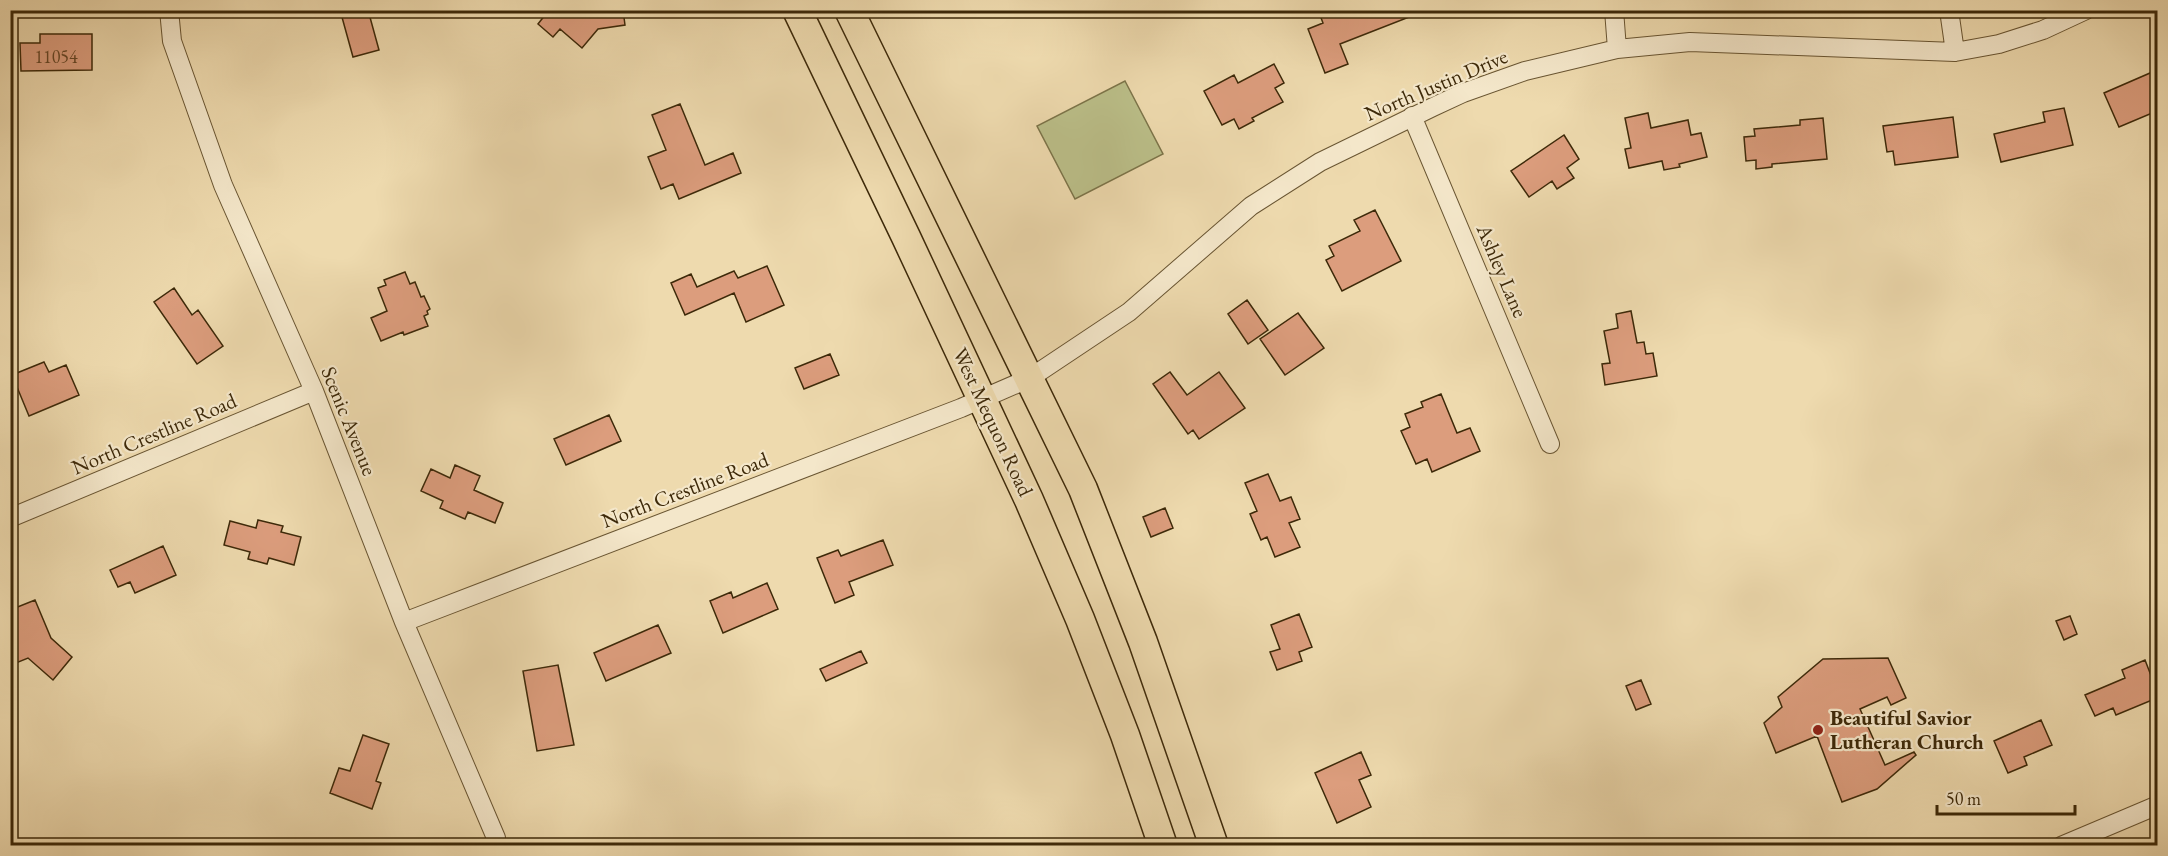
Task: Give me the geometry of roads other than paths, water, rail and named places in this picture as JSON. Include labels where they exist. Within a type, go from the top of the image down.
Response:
[{"type":"main road","name":"West Mequon Road","points":[[797,10],[1029,500],[1080,619],[1125,735],[1163,846]]},
{"type":"main road","points":[[849,10],[1083,489],[1143,642],[1214,846]]},
{"type":"street","name":"Scenic Avenue","points":[[169,10],[172,41],[223,185],[314,391],[404,622],[496,838],[496,846]]},
{"type":"street","points":[[1614,10],[1617,49]]},
{"type":"street","points":[[1949,10],[1956,52]]},
{"type":"street","name":"North Justin Drive","points":[[983,399],[1030,378],[1129,312],[1251,206],[1320,162],[1463,93],[1525,71],[1617,49],[1690,42],[1956,52],[2000,44],[2043,30],[2086,10]]},
{"type":"street","name":"Ashley Lane","points":[[1412,116],[1550,444]]},
{"type":"street","name":"North Crestline Road","points":[[10,519],[314,391]]},
{"type":"street","name":"North Crestline Road","points":[[404,622],[983,399]]},
{"type":"street","points":[[2061,846],[2157,805]]},
{"type":"place","name":"Beautiful Savior Lutheran Church","points":[[1818,730]]}]
